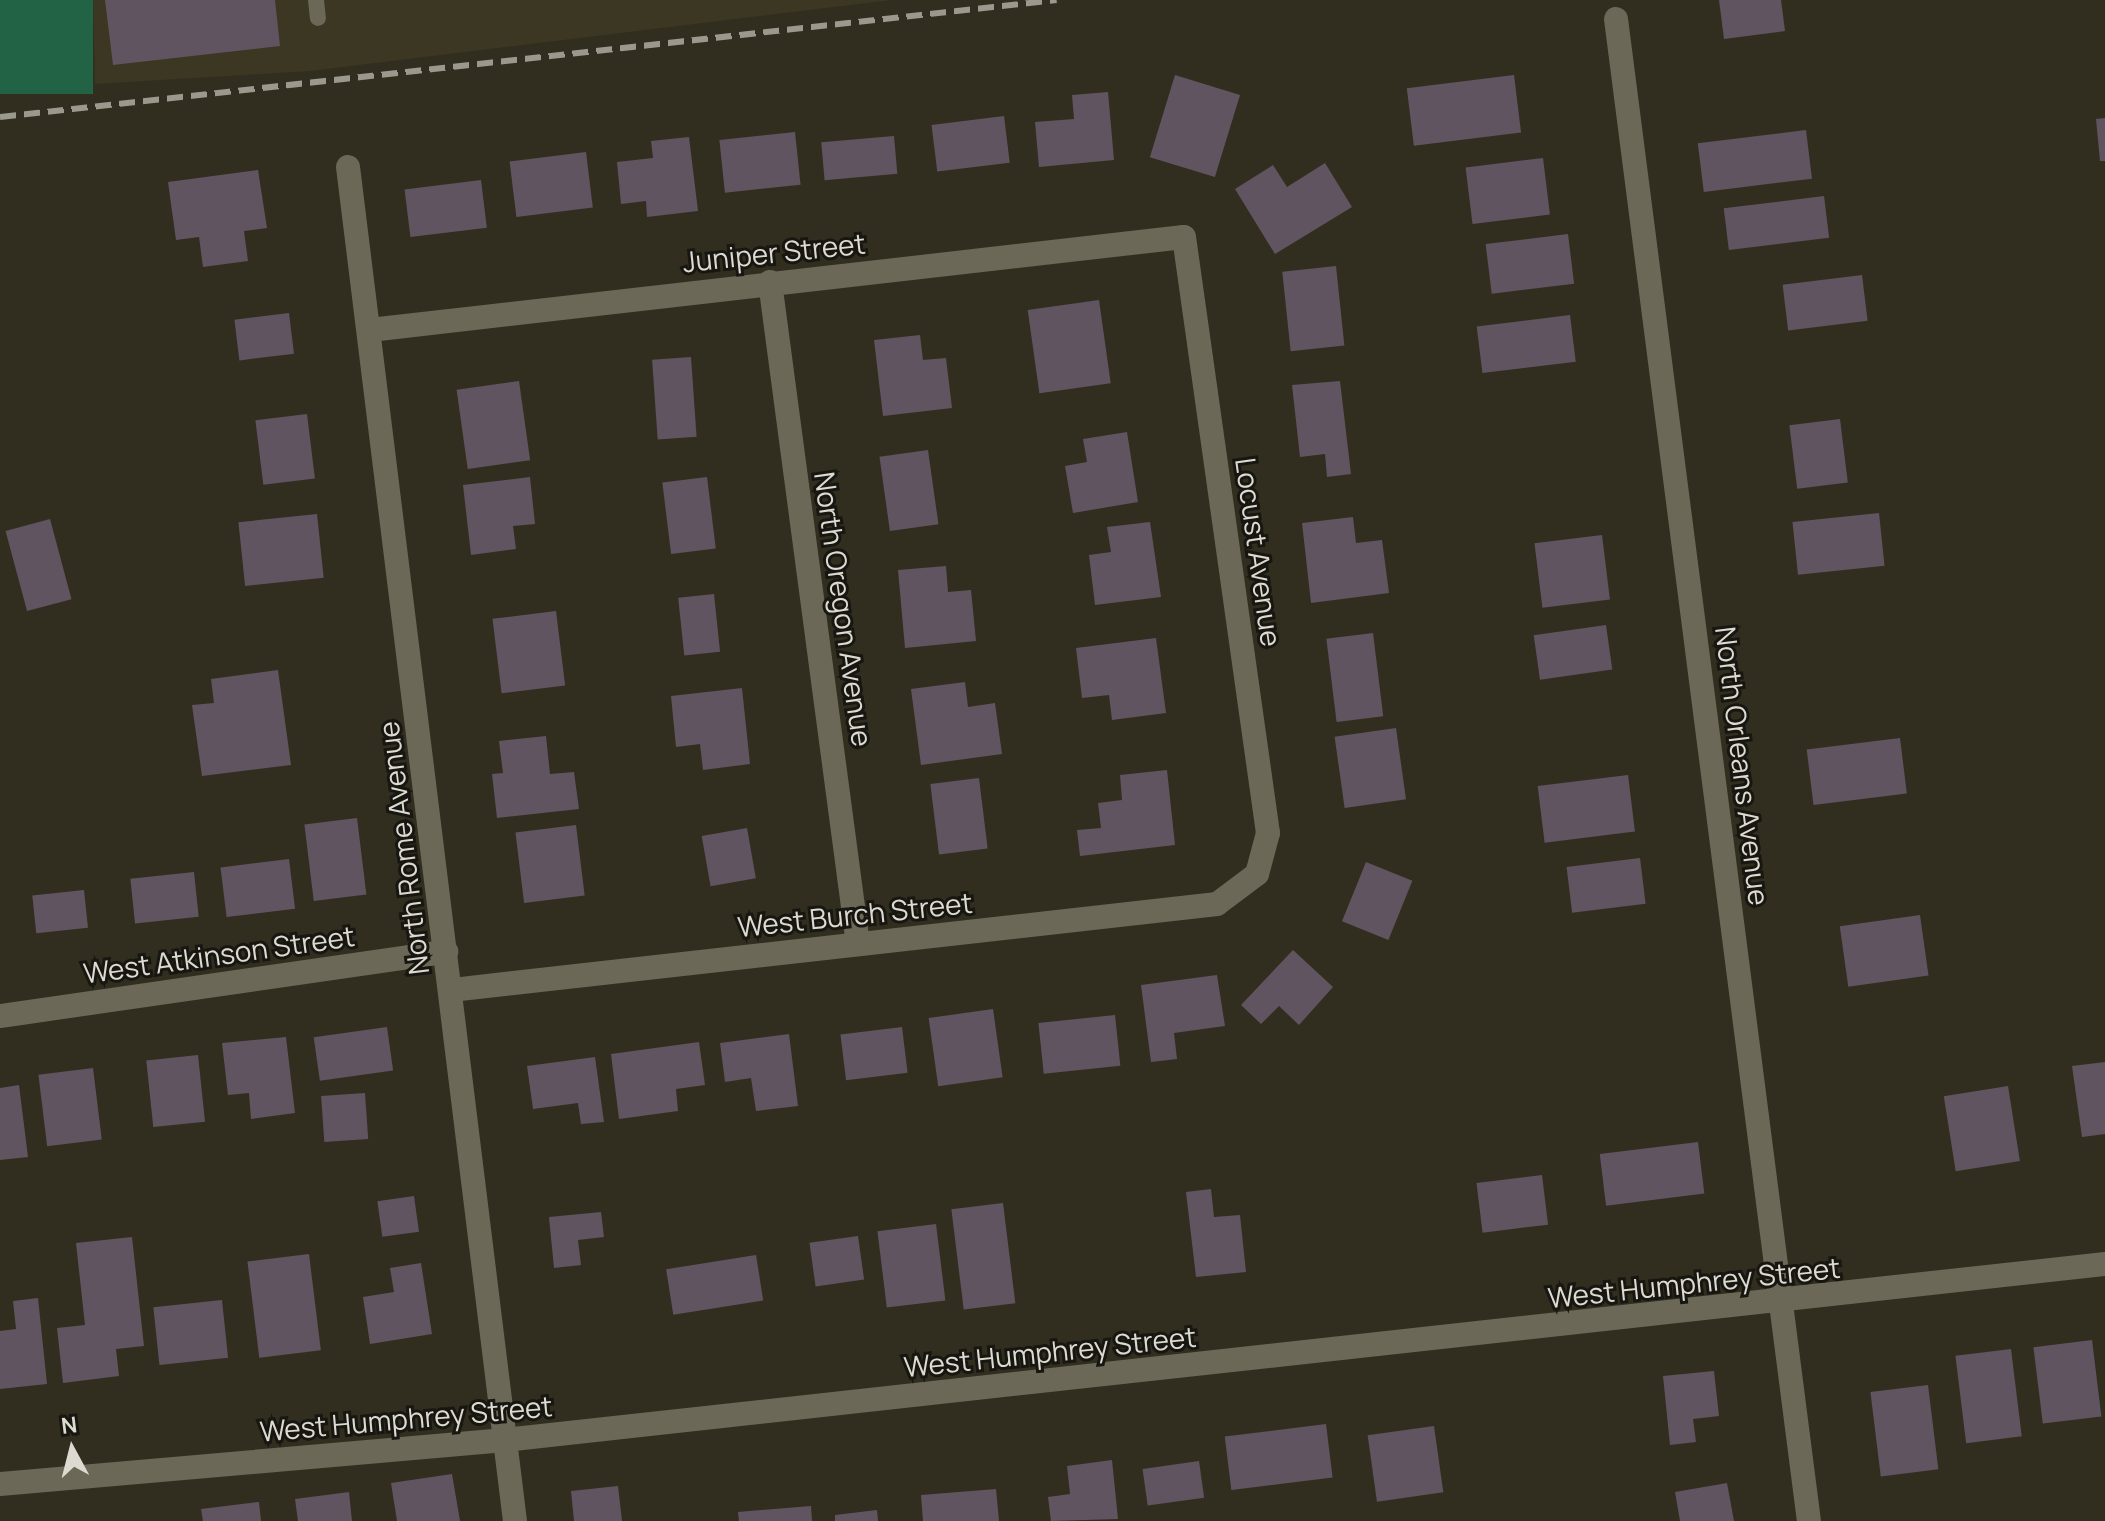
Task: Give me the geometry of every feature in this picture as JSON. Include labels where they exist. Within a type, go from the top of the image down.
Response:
[{"type":"street","name":"North Orleans Avenue","points":[[1616,19],[1809,1521]]},
{"type":"street","name":"North Rome Avenue","points":[[348,167],[515,1521]]},
{"type":"street","name":"Juniper Street","points":[[370,330],[1184,237]]},
{"type":"street","name":"Locust Avenue","points":[[1184,237],[1268,833],[1257,874]]},
{"type":"street","name":"North Oregon Avenue","points":[[770,282],[858,944]]},
{"type":"street","name":"West Burch Street","points":[[451,990],[1217,904],[1257,874]]},
{"type":"street","name":"West Atkinson Street","points":[[0,1016],[446,952]]},
{"type":"street","name":"West Humphrey Street","points":[[0,1484],[505,1440],[1783,1303],[2105,1264]]},
{"type":"lane","points":[[316,0],[318,18]]},
{"type":"shaded area","points":[[93,0],[892,0],[310,71],[95,84]]},
{"type":"green space","points":[[0,0],[93,0],[93,94],[0,94]]},
{"type":"building","points":[[105,0],[275,0],[280,46],[113,65]]},
{"type":"building","points":[[1719,0],[1781,0],[1785,31],[1724,39]]},
{"type":"building","points":[[1175,75],[1240,95],[1215,177],[1150,157]]},
{"type":"building","points":[[1514,75],[1521,133],[1414,146],[1407,88]]},
{"type":"building","points":[[1108,92],[1114,160],[1039,167],[1035,122],[1074,119],[1072,95]]},
{"type":"building","points":[[1004,116],[1010,163],[937,172],[932,125]]},
{"type":"building","points":[[2105,118],[2105,161],[2100,161],[2096,119]]},
{"type":"building","points":[[1806,130],[1812,179],[1704,192],[1698,143]]},
{"type":"building","points":[[795,132],[801,185],[725,193],[719,140]]},
{"type":"building","points":[[894,136],[897,174],[825,180],[821,142]]},
{"type":"building","points":[[689,137],[698,211],[647,217],[646,201],[621,204],[617,162],[653,158],[651,141]]},
{"type":"building","points":[[586,152],[593,208],[516,217],[510,161]]},
{"type":"building","points":[[1543,158],[1550,215],[1473,224],[1466,168]]},
{"type":"building","points":[[1325,163],[1352,207],[1275,254],[1235,189],[1273,165],[1287,187]]},
{"type":"building","points":[[258,170],[267,228],[244,231],[248,261],[203,267],[199,237],[176,240],[168,182]]},
{"type":"building","points":[[481,180],[487,228],[410,237],[405,189]]},
{"type":"building","points":[[1824,196],[1829,238],[1729,250],[1724,208]]},
{"type":"building","points":[[1568,234],[1574,284],[1492,294],[1486,244]]},
{"type":"building","points":[[1336,266],[1344,346],[1291,351],[1282,272]]},
{"type":"building","points":[[1862,275],[1868,321],[1788,330],[1783,285]]},
{"type":"building","points":[[1099,300],[1111,383],[1039,393],[1028,310]]},
{"type":"building","points":[[289,313],[294,354],[239,360],[234,320]]},
{"type":"building","points":[[1570,315],[1576,362],[1482,373],[1477,326]]},
{"type":"building","points":[[920,335],[923,360],[946,358],[952,408],[883,416],[874,340]]},
{"type":"building","points":[[691,357],[697,437],[658,440],[652,360]]},
{"type":"building","points":[[519,381],[530,460],[468,469],[457,390]]},
{"type":"building","points":[[1340,381],[1351,474],[1327,477],[1325,454],[1300,457],[1292,385]]},
{"type":"building","points":[[307,414],[315,479],[263,485],[255,420]]},
{"type":"building","points":[[1840,419],[1848,483],[1797,489],[1789,425]]},
{"type":"building","points":[[1127,432],[1138,502],[1073,513],[1065,466],[1087,462],[1083,439]]},
{"type":"building","points":[[928,450],[938,524],[890,531],[879,457]]},
{"type":"building","points":[[530,477],[535,524],[513,526],[516,549],[471,555],[463,485]]},
{"type":"building","points":[[707,477],[716,548],[671,554],[662,482]]},
{"type":"building","points":[[1879,513],[1885,566],[1798,575],[1792,522]]},
{"type":"building","points":[[317,514],[324,578],[245,586],[238,522]]},
{"type":"building","points":[[1353,517],[1356,543],[1382,540],[1389,593],[1311,603],[1302,523]]},
{"type":"building","points":[[50,519],[71,599],[27,611],[6,531]]},
{"type":"building","points":[[1150,522],[1161,597],[1095,605],[1089,555],[1111,552],[1107,527]]},
{"type":"building","points":[[1602,535],[1610,600],[1542,608],[1535,543]]},
{"type":"building","points":[[946,566],[948,592],[971,590],[976,641],[905,648],[898,570]]},
{"type":"building","points":[[714,594],[720,652],[684,655],[678,598]]},
{"type":"building","points":[[556,611],[565,685],[502,693],[492,619]]},
{"type":"building","points":[[1606,625],[1612,670],[1540,680],[1534,635]]},
{"type":"building","points":[[1373,633],[1383,716],[1337,722],[1326,639]]},
{"type":"building","points":[[1156,638],[1166,713],[1112,720],[1109,695],[1082,698],[1076,648]]},
{"type":"building","points":[[278,670],[291,765],[202,776],[192,705],[214,703],[211,679]]},
{"type":"building","points":[[965,682],[968,707],[995,703],[1002,754],[921,765],[911,689]]},
{"type":"building","points":[[742,688],[750,764],[703,770],[700,744],[676,747],[671,696]]},
{"type":"building","points":[[1396,728],[1406,799],[1345,808],[1335,737]]},
{"type":"building","points":[[546,736],[550,774],[574,772],[579,809],[497,818],[492,774],[503,773],[499,741]]},
{"type":"building","points":[[1900,738],[1907,794],[1814,805],[1807,749]]},
{"type":"building","points":[[1167,770],[1175,845],[1080,856],[1077,830],[1101,828],[1098,803],[1122,800],[1120,775]]},
{"type":"building","points":[[1628,775],[1635,832],[1545,843],[1538,786]]},
{"type":"building","points":[[979,778],[988,848],[939,854],[930,784]]},
{"type":"building","points":[[357,818],[366,894],[314,901],[304,824]]},
{"type":"building","points":[[576,825],[585,895],[524,903],[515,832]]},
{"type":"building","points":[[747,828],[756,878],[711,886],[702,836]]},
{"type":"building","points":[[1640,858],[1646,904],[1572,913],[1567,867]]},
{"type":"building","points":[[289,859],[295,909],[227,917],[221,867]]},
{"type":"building","points":[[1366,862],[1412,881],[1388,940],[1342,921]]},
{"type":"building","points":[[194,872],[199,917],[135,923],[130,879]]},
{"type":"building","points":[[84,890],[88,928],[36,933],[32,895]]},
{"type":"building","points":[[1920,915],[1928,975],[1848,987],[1840,926]]},
{"type":"building","points":[[1293,950],[1333,987],[1299,1025],[1279,1006],[1261,1024],[1241,1005]]},
{"type":"building","points":[[1217,975],[1225,1026],[1174,1033],[1177,1059],[1151,1062],[1141,985]]},
{"type":"building","points":[[993,1009],[1003,1077],[938,1086],[929,1018]]},
{"type":"building","points":[[1115,1015],[1120,1066],[1044,1074],[1038,1023]]},
{"type":"building","points":[[387,1027],[393,1071],[320,1081],[314,1037]]},
{"type":"building","points":[[902,1027],[908,1073],[846,1080],[840,1035]]},
{"type":"building","points":[[789,1034],[798,1106],[756,1111],[751,1078],[725,1082],[720,1043]]},
{"type":"building","points":[[286,1037],[295,1113],[251,1119],[249,1093],[228,1095],[222,1043]]},
{"type":"building","points":[[699,1042],[705,1085],[676,1089],[678,1111],[619,1119],[611,1054]]},
{"type":"building","points":[[198,1055],[205,1122],[153,1127],[146,1060]]},
{"type":"building","points":[[595,1057],[604,1122],[581,1124],[578,1103],[533,1109],[527,1066]]},
{"type":"building","points":[[2105,1062],[2105,1134],[2082,1137],[2072,1066]]},
{"type":"building","points":[[93,1068],[102,1139],[47,1146],[38,1075]]},
{"type":"building","points":[[19,1085],[28,1157],[0,1160],[0,1088]]},
{"type":"building","points":[[2008,1086],[2020,1161],[1956,1171],[1944,1096]]},
{"type":"building","points":[[365,1093],[368,1139],[324,1142],[321,1096]]},
{"type":"building","points":[[1698,1142],[1704,1194],[1606,1206],[1600,1154]]},
{"type":"building","points":[[1542,1175],[1548,1225],[1483,1233],[1476,1183]]},
{"type":"building","points":[[1211,1189],[1214,1217],[1240,1215],[1246,1272],[1196,1277],[1186,1192]]},
{"type":"building","points":[[414,1196],[419,1232],[382,1237],[377,1201]]},
{"type":"building","points":[[1003,1203],[1015,1303],[964,1310],[951,1209]]},
{"type":"building","points":[[601,1212],[604,1237],[578,1240],[581,1265],[554,1268],[549,1217]]},
{"type":"building","points":[[936,1224],[945,1300],[887,1308],[877,1231]]},
{"type":"building","points":[[858,1236],[864,1280],[816,1286],[809,1243]]},
{"type":"building","points":[[132,1237],[144,1346],[116,1349],[119,1376],[63,1383],[57,1328],[85,1325],[76,1243]]},
{"type":"building","points":[[309,1254],[321,1350],[259,1358],[247,1262]]},
{"type":"building","points":[[756,1255],[763,1300],[673,1315],[666,1269]]},
{"type":"building","points":[[421,1263],[432,1334],[370,1344],[363,1297],[394,1292],[390,1268]]},
{"type":"building","points":[[38,1298],[47,1384],[0,1389],[0,1331],[16,1329],[13,1301]]},
{"type":"building","points":[[222,1300],[228,1358],[159,1365],[153,1307]]},
{"type":"building","points":[[2092,1340],[2101,1416],[2043,1424],[2033,1347]]},
{"type":"building","points":[[2011,1349],[2022,1436],[1966,1443],[1955,1356]]},
{"type":"building","points":[[1714,1371],[1719,1416],[1693,1419],[1696,1442],[1670,1445],[1663,1376]]},
{"type":"building","points":[[1928,1385],[1938,1469],[1881,1476],[1870,1392]]},
{"type":"building","points":[[1326,1424],[1333,1478],[1231,1490],[1225,1436]]},
{"type":"building","points":[[1434,1426],[1443,1492],[1377,1502],[1368,1435]]},
{"type":"building","points":[[1112,1460],[1118,1519],[1051,1521],[1048,1497],[1070,1494],[1067,1466]]},
{"type":"building","points":[[1199,1461],[1204,1498],[1148,1506],[1143,1469]]},
{"type":"building","points":[[452,1474],[460,1521],[397,1521],[391,1483]]},
{"type":"building","points":[[1727,1483],[1734,1521],[1680,1521],[1675,1492]]},
{"type":"building","points":[[618,1486],[622,1521],[574,1521],[571,1491]]},
{"type":"building","points":[[996,1489],[999,1521],[923,1521],[921,1495]]},
{"type":"building","points":[[349,1492],[352,1521],[298,1521],[295,1499]]},
{"type":"building","points":[[259,1502],[261,1521],[203,1521],[201,1509]]},
{"type":"building","points":[[811,1506],[812,1521],[739,1521],[738,1512]]},
{"type":"building","points":[[877,1510],[878,1521],[835,1521],[835,1515]]},
{"type":"railway","points":[[0,117],[1057,0]]}]
